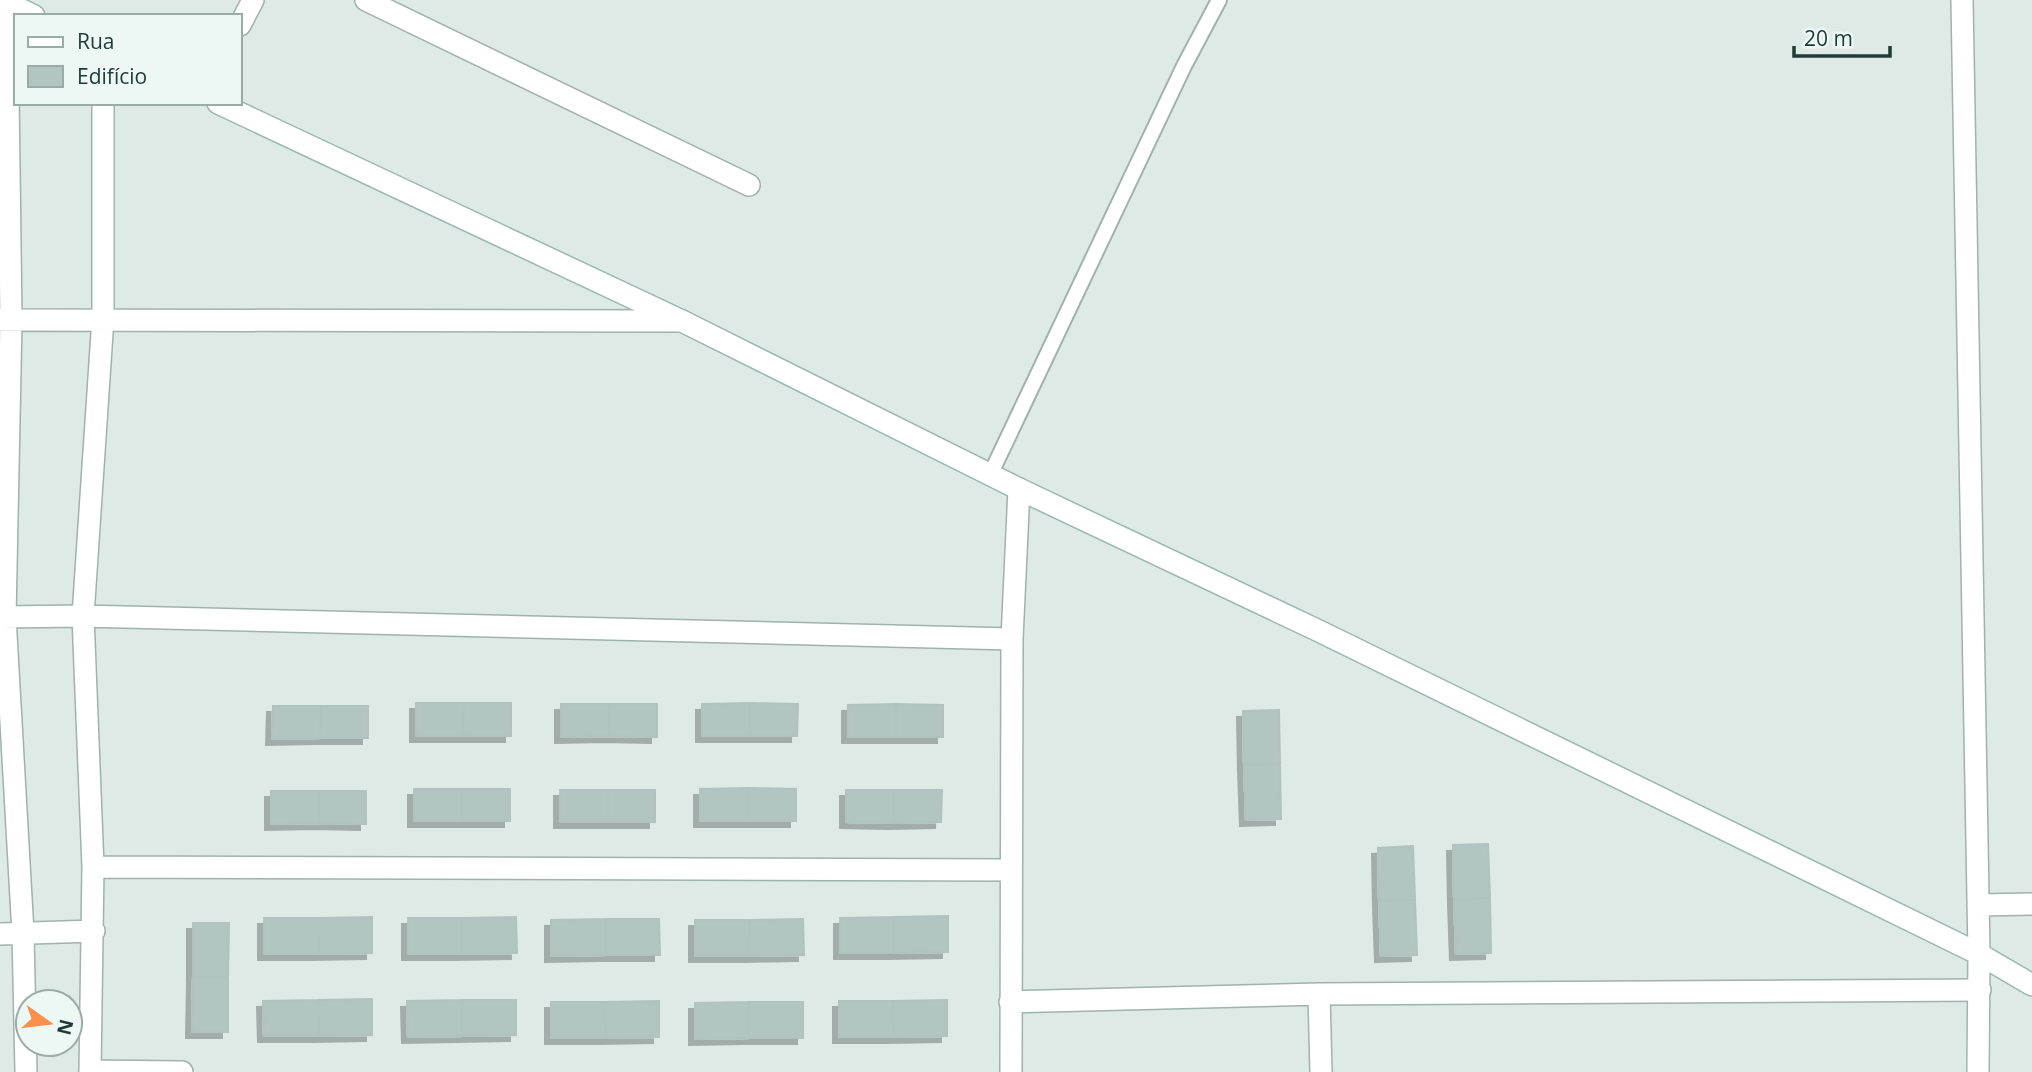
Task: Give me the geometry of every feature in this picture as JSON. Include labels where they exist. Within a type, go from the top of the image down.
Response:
[{"type":"street","points":[[242,21],[253,0]]},
{"type":"street","points":[[366,0],[749,185]]},
{"type":"street","points":[[1962,0],[1979,905],[1978,1072]]},
{"type":"street","points":[[6,13],[2,617],[23,933],[26,1072]]},
{"type":"street","points":[[103,105],[103,318],[83,615],[94,931],[90,1072],[182,1072]]},
{"type":"street","points":[[222,105],[682,321],[1019,489],[1320,631],[1979,954],[2032,985]]},
{"type":"street","points":[[5,320],[103,318],[682,321]]},
{"type":"street","points":[[1011,1072],[1012,639],[1019,489]]},
{"type":"street","points":[[2,617],[83,615],[1012,639]]},
{"type":"street","points":[[93,867],[1010,870]]},
{"type":"street","points":[[1979,905],[2032,904]]},
{"type":"street","points":[[0,934],[94,931]]},
{"type":"street","points":[[1010,1002],[1319,994],[1980,990]]},
{"type":"street","points":[[1319,994],[1321,1072]]},
{"type":"lane","points":[[991,473],[1178,79],[1219,0]]},
{"type":"building","points":[[416,703],[464,703],[463,736],[416,736]]},
{"type":"building","points":[[464,703],[511,703],[511,736],[463,736]]},
{"type":"building","points":[[750,703],[750,736],[702,736],[702,704]]},
{"type":"building","points":[[750,703],[798,704],[797,736],[750,736]]},
{"type":"building","points":[[561,704],[609,704],[609,736],[561,737]]},
{"type":"building","points":[[609,704],[657,704],[657,737],[609,736]]},
{"type":"building","points":[[896,704],[943,705],[943,737],[896,737]]},
{"type":"building","points":[[896,704],[896,737],[848,737],[848,705]]},
{"type":"building","points":[[273,706],[321,706],[320,738],[272,739]]},
{"type":"building","points":[[321,706],[368,706],[368,738],[320,738]]},
{"type":"building","points":[[1279,710],[1280,764],[1244,765],[1243,711]]},
{"type":"building","points":[[1280,764],[1281,819],[1246,820],[1244,765]]},
{"type":"building","points":[[749,788],[749,821],[700,821],[700,789]]},
{"type":"building","points":[[749,788],[796,789],[796,821],[749,821]]},
{"type":"building","points":[[414,789],[462,789],[462,821],[414,821]]},
{"type":"building","points":[[462,789],[510,789],[510,821],[462,821]]},
{"type":"building","points":[[560,790],[608,790],[608,822],[560,822]]},
{"type":"building","points":[[608,790],[655,790],[655,822],[608,822]]},
{"type":"building","points":[[846,790],[894,790],[894,823],[846,822]]},
{"type":"building","points":[[894,790],[942,790],[941,822],[894,823]]},
{"type":"building","points":[[271,791],[319,791],[319,823],[271,824]]},
{"type":"building","points":[[319,791],[366,791],[366,824],[319,823]]},
{"type":"building","points":[[1488,844],[1490,898],[1454,899],[1453,845]]},
{"type":"building","points":[[1413,846],[1415,900],[1379,901],[1378,848]]},
{"type":"building","points":[[1490,898],[1491,953],[1456,954],[1454,899]]},
{"type":"building","points":[[1415,900],[1417,955],[1381,956],[1379,901]]},
{"type":"building","points":[[948,916],[948,952],[894,953],[894,917]]},
{"type":"building","points":[[372,917],[372,953],[319,954],[318,918]]},
{"type":"building","points":[[516,917],[517,953],[462,954],[462,918]]},
{"type":"building","points":[[894,917],[894,953],[840,953],[840,918]]},
{"type":"building","points":[[264,918],[318,918],[319,954],[264,954]]},
{"type":"building","points":[[408,918],[462,918],[462,954],[408,954]]},
{"type":"building","points":[[606,919],[606,955],[551,956],[551,920]]},
{"type":"building","points":[[606,919],[659,919],[660,955],[606,955]]},
{"type":"building","points":[[803,919],[804,955],[749,956],[750,920]]},
{"type":"building","points":[[695,920],[750,920],[749,956],[695,956]]},
{"type":"building","points":[[193,923],[229,923],[228,977],[193,977]]},
{"type":"building","points":[[193,977],[228,977],[228,1032],[192,1032]]},
{"type":"building","points":[[372,999],[372,1035],[319,1036],[318,1000]]},
{"type":"building","points":[[318,1000],[319,1036],[264,1036],[263,1001]]},
{"type":"building","points":[[462,1000],[462,1036],[408,1037],[407,1001]]},
{"type":"building","points":[[462,1000],[516,1000],[516,1035],[462,1036]]},
{"type":"building","points":[[947,1000],[947,1036],[894,1037],[893,1001]]},
{"type":"building","points":[[659,1001],[659,1037],[606,1038],[605,1002]]},
{"type":"building","points":[[839,1001],[893,1001],[894,1037],[839,1037]]},
{"type":"building","points":[[551,1002],[605,1002],[606,1038],[551,1038]]},
{"type":"building","points":[[749,1002],[749,1038],[695,1039],[695,1003]]},
{"type":"building","points":[[749,1002],[803,1002],[803,1038],[749,1038]]}]
